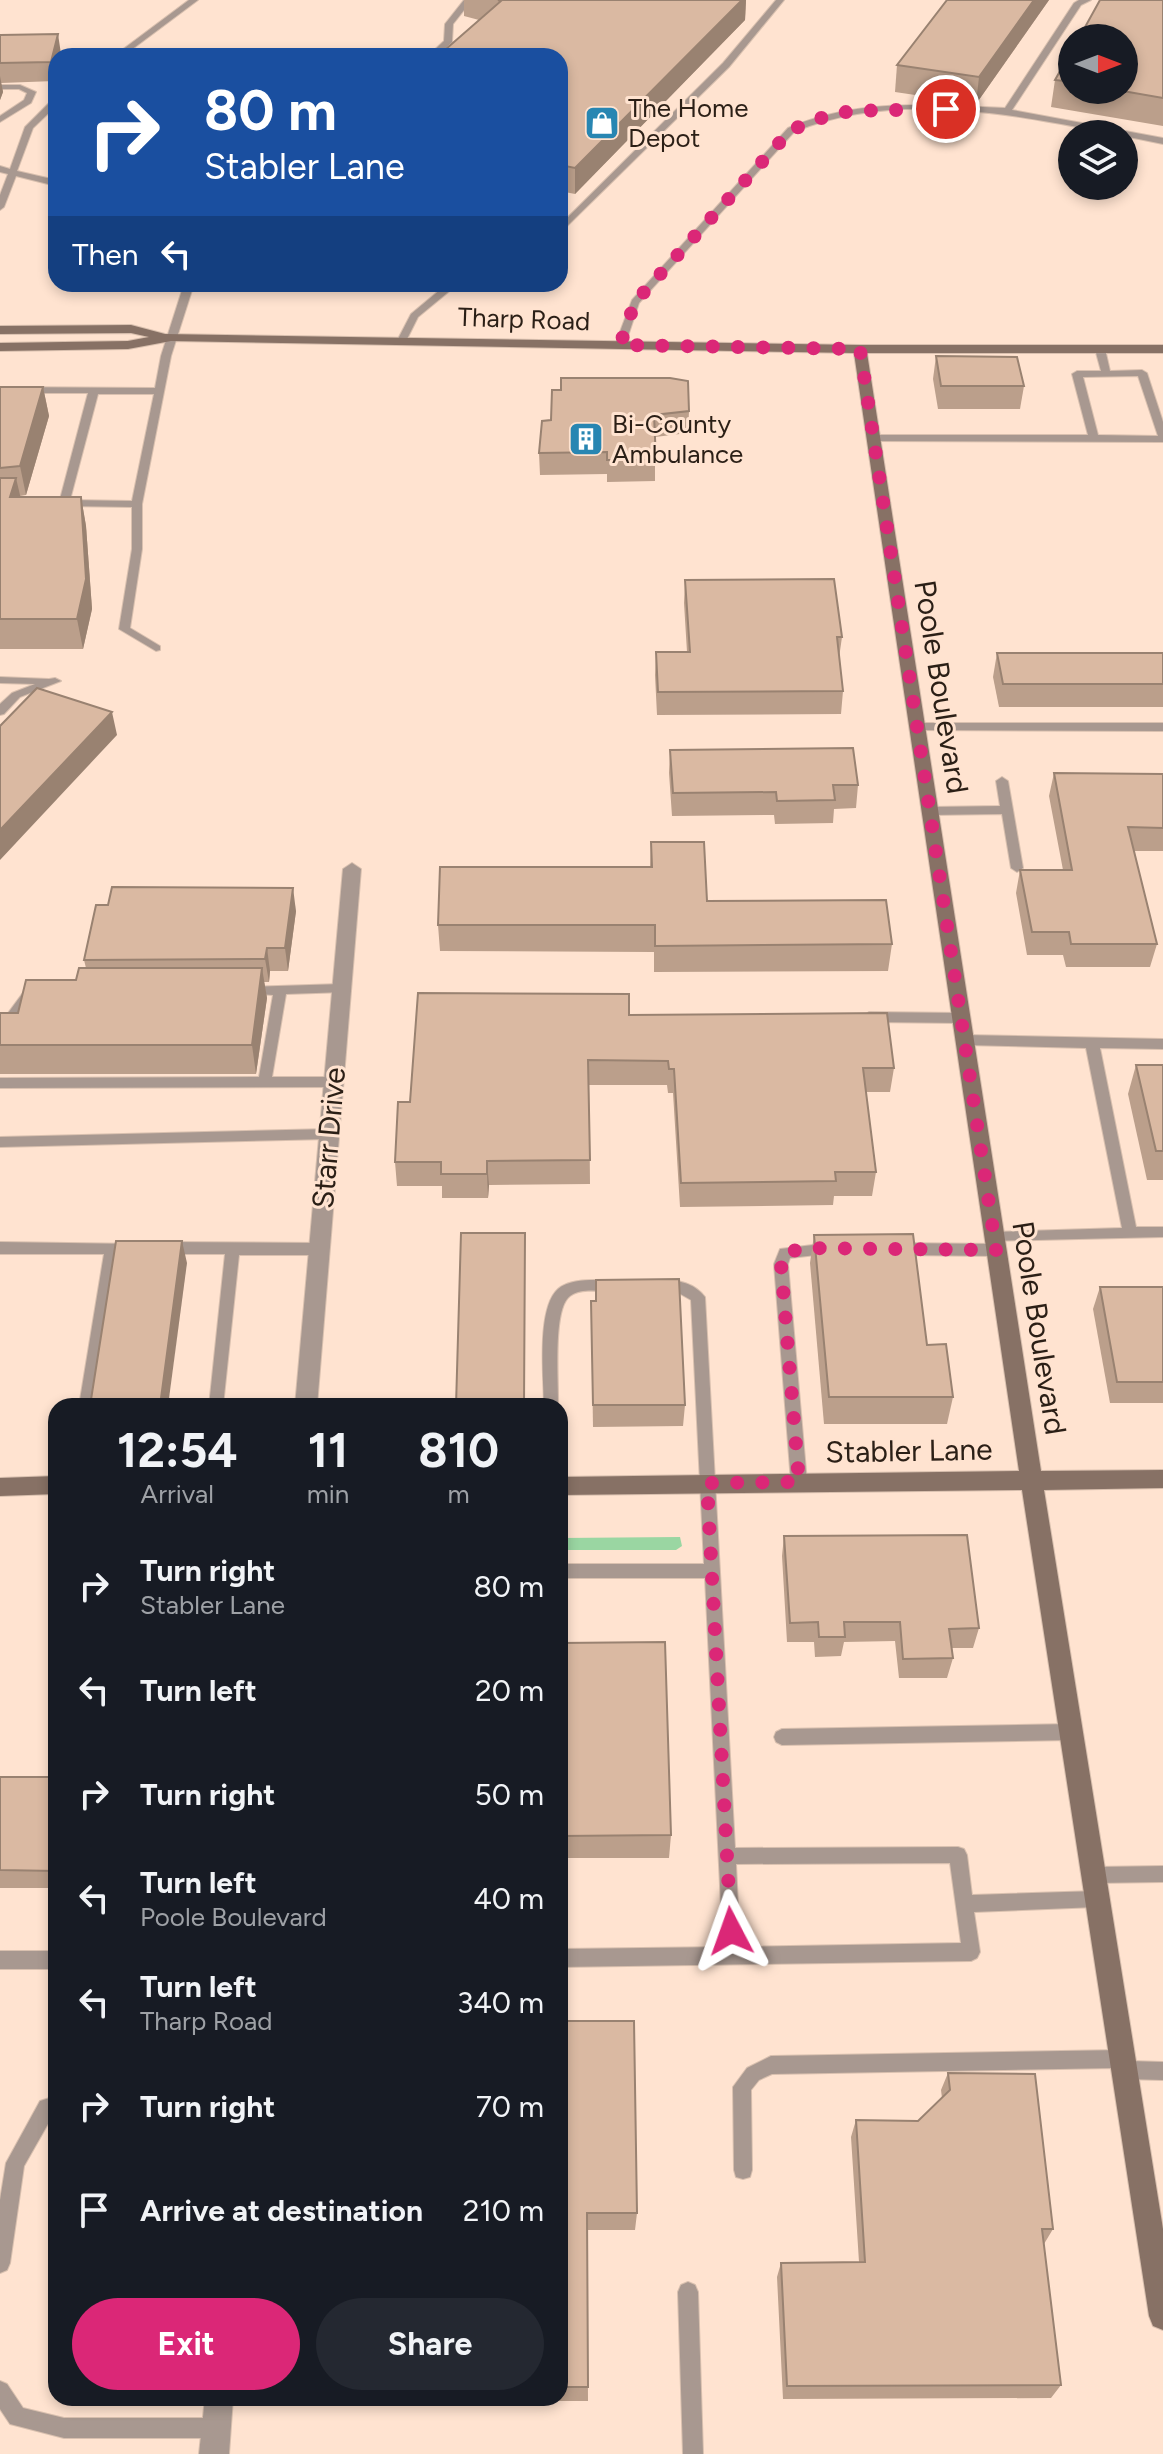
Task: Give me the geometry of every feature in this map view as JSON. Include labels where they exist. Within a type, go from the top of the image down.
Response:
[{"type":"street","name":"Tharp Road","points":[[0,330],[131,329],[171,337],[860,349],[1163,349]]},
{"type":"street","name":"Tharp Road","points":[[0,347],[128,345],[171,337]]},
{"type":"street","name":"Poole Boulevard","points":[[860,349],[995,1244],[1163,2316]]},
{"type":"street","name":"Starr Drive","points":[[307,1398],[352,869]]},
{"type":"street","name":"Stabler Lane","points":[[568,1486],[1163,1479]]},
{"type":"street","points":[[0,1487],[48,1485]]},
{"type":"street","points":[[216,2441],[218,2406]]},
{"type":"lane","points":[[129,48],[194,0]]},
{"type":"lane","points":[[441,48],[448,42],[449,24],[468,0]]},
{"type":"lane","points":[[568,222],[726,65],[780,0]]},
{"type":"lane","points":[[1007,111],[1078,3],[1087,0]]},
{"type":"lane","points":[[750,16],[764,19]]},
{"type":"lane","points":[[0,87],[20,87],[32,92],[28,101],[0,120]]},
{"type":"lane","points":[[0,207],[29,127],[48,109]]},
{"type":"lane","points":[[620,345],[635,302],[791,130],[820,118],[852,111],[1007,111],[1163,141]]},
{"type":"lane","points":[[0,169],[48,181]]},
{"type":"lane","points":[[156,648],[124,629],[137,549],[137,504],[171,337],[186,292]]},
{"type":"lane","points":[[403,339],[414,316],[443,292]]},
{"type":"lane","points":[[1100,349],[1106,374]]},
{"type":"lane","points":[[873,438],[1094,438],[1163,438],[1142,373],[1077,374],[1094,438]]},
{"type":"lane","points":[[0,390],[159,391]]},
{"type":"lane","points":[[64,503],[94,391]]},
{"type":"lane","points":[[51,502],[137,504]]},
{"type":"lane","points":[[0,680],[55,681],[16,695],[0,711]]},
{"type":"lane","points":[[917,727],[1163,727]]},
{"type":"lane","points":[[1002,781],[1017,868]]},
{"type":"lane","points":[[930,811],[1007,810]]},
{"type":"lane","points":[[234,990],[341,989]]},
{"type":"lane","points":[[0,1034],[33,990],[48,990]]},
{"type":"lane","points":[[265,1082],[280,990]]},
{"type":"lane","points":[[857,1017],[961,1018]]},
{"type":"lane","points":[[965,1040],[1163,1044]]},
{"type":"lane","points":[[1092,1043],[1130,1233]]},
{"type":"lane","points":[[0,1083],[334,1082]]},
{"type":"lane","points":[[0,1142],[329,1134]]},
{"type":"lane","points":[[884,1249],[1163,1232]]},
{"type":"lane","points":[[0,1248],[319,1249]]},
{"type":"lane","points":[[87,1398],[112,1248]]},
{"type":"lane","points":[[799,1482],[781,1264],[785,1253],[805,1248],[852,1249]]},
{"type":"lane","points":[[217,1398],[233,1249]]},
{"type":"lane","points":[[551,1398],[553,1309],[561,1294],[577,1286],[679,1286],[698,1297],[732,1956]]},
{"type":"lane","points":[[568,1571],[712,1571]]},
{"type":"lane","points":[[782,1737],[1071,1732]]},
{"type":"lane","points":[[568,1958],[971,1952],[958,1855],[726,1856]]},
{"type":"lane","points":[[1094,1875],[1163,1874]]},
{"type":"lane","points":[[965,1904],[1097,1899]]},
{"type":"lane","points":[[0,1960],[48,1960]]},
{"type":"lane","points":[[743,2170],[742,2087],[753,2074],[771,2065],[1123,2064],[1163,2071]]},
{"type":"lane","points":[[0,2263],[15,2163],[48,2108]]},
{"type":"lane","points":[[688,2292],[693,2454]]},
{"type":"lane","points":[[0,2391],[17,2417],[64,2428],[216,2441]]},
{"type":"green space","points":[[680,1537],[682,1546],[676,1550],[568,1550],[568,1538]]},
{"type":"building","name":"The Home Depot","points":[[498,0],[742,0],[575,168],[568,167],[568,48],[447,48],[501,1]]},
{"type":"building","points":[[947,0],[1034,0],[979,77],[897,65]]},
{"type":"building","points":[[1100,0],[1163,0],[1163,98],[1138,94],[1138,24],[1087,24]]},
{"type":"building","points":[[58,34],[54,48],[48,48],[48,62],[0,63],[0,35]]},
{"type":"building","points":[[936,356],[1017,357],[1024,386],[941,386]]},
{"type":"building","points":[[561,378],[670,378],[688,381],[689,411],[654,415],[656,460],[607,460],[607,452],[539,453],[542,421],[551,420],[552,390],[561,390]]},
{"type":"building","points":[[0,387],[43,387],[20,466],[0,468]]},
{"type":"building","points":[[0,478],[16,478],[10,497],[81,497],[86,579],[77,619],[0,619]]},
{"type":"building","points":[[834,579],[842,637],[837,637],[843,691],[658,692],[656,652],[690,652],[685,580]]},
{"type":"building","points":[[997,653],[1163,653],[1163,684],[1003,684]]},
{"type":"building","points":[[37,688],[112,712],[0,830],[0,726]]},
{"type":"building","points":[[853,748],[858,785],[833,785],[835,800],[777,801],[776,792],[673,793],[670,750]]},
{"type":"building","points":[[1054,773],[1163,774],[1163,828],[1128,827],[1157,944],[1071,944],[1069,932],[1032,932],[1020,870],[1072,870]]},
{"type":"building","points":[[651,842],[704,842],[707,901],[886,900],[892,944],[655,946],[655,925],[438,925],[440,867],[652,867]]},
{"type":"building","points":[[112,887],[293,888],[285,948],[267,948],[265,959],[84,960],[96,905],[108,905]]},
{"type":"building","points":[[79,968],[262,968],[252,1045],[0,1045],[0,1013],[18,1013],[26,980],[76,980]]},
{"type":"building","points":[[418,993],[629,994],[629,1015],[887,1013],[894,1068],[863,1068],[876,1172],[835,1172],[836,1181],[681,1183],[674,1069],[669,1069],[668,1061],[588,1060],[590,1160],[487,1161],[487,1174],[441,1174],[441,1162],[395,1162],[398,1102],[410,1102]]},
{"type":"building","points":[[1136,1065],[1163,1065],[1163,1151],[1156,1151]]},
{"type":"building","points":[[461,1233],[525,1233],[524,1398],[456,1398]]},
{"type":"building","points":[[913,1234],[927,1345],[946,1344],[953,1397],[829,1397],[814,1235]]},
{"type":"building","points":[[116,1241],[182,1241],[161,1398],[91,1398]]},
{"type":"building","points":[[679,1279],[685,1405],[593,1405],[591,1301],[596,1301],[596,1280]]},
{"type":"building","points":[[1100,1287],[1163,1287],[1163,1382],[1117,1382]]},
{"type":"building","points":[[967,1535],[979,1628],[949,1629],[953,1658],[903,1659],[900,1622],[844,1622],[845,1637],[819,1637],[818,1622],[790,1623],[784,1536]]},
{"type":"building","points":[[665,1642],[671,1835],[568,1836],[568,1643]]},
{"type":"building","points":[[0,1777],[48,1777],[48,1871],[0,1870]]},
{"type":"building","points":[[568,2021],[634,2021],[637,2213],[587,2213],[588,2387],[568,2387]]},
{"type":"building","points":[[948,2073],[1035,2074],[1053,2229],[1042,2229],[1061,2385],[787,2386],[781,2263],[865,2262],[856,2120],[918,2121],[950,2090]]},
{"type":"place","name":"The Home Depot","points":[[602,123]]},
{"type":"place","name":"Bi-County Ambulance","points":[[586,439]]},
{"type":"route","points":[[731,1931],[707,1483],[799,1482],[781,1264],[785,1253],[805,1248],[996,1250],[860,349],[620,345],[635,302],[791,130],[829,115],[852,111],[946,109]]}]
